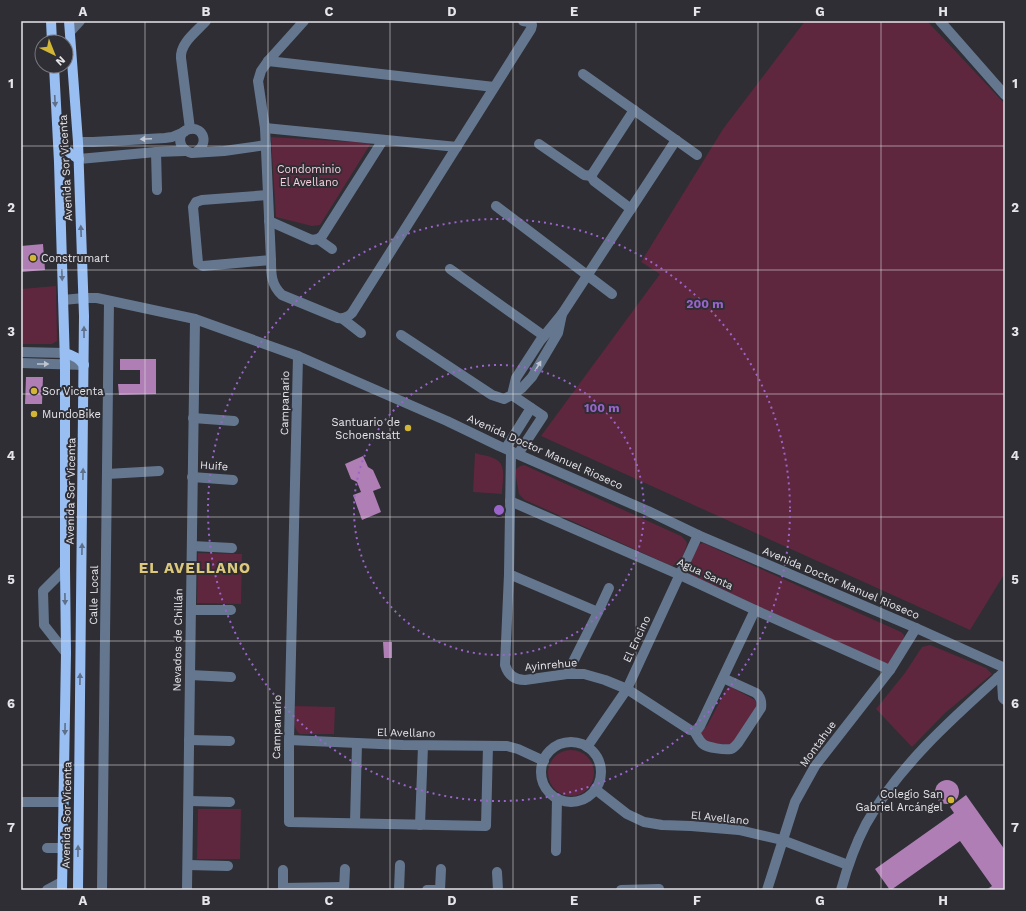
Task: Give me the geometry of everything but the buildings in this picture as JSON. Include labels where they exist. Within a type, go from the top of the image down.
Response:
[{"type":"main road","points":[[51,21],[52,34]]},
{"type":"main road","name":"Avenida Sor Vicenta","points":[[69,21],[79,159],[84,298],[78,890]]},
{"type":"main road","name":"Avenida Sor Vicenta","points":[[54,74],[65,353],[66,653],[62,886]]},
{"type":"main road","points":[[57,136],[68,152],[79,159]]},
{"type":"main road","points":[[65,353],[78,358],[84,365]]},
{"type":"street","points":[[70,32],[80,21]]},
{"type":"street","points":[[185,151],[180,144],[182,135],[187,130],[181,55],[184,45],[206,21]]},
{"type":"street","points":[[304,21],[261,71],[258,81],[265,128],[272,280],[276,289],[282,295],[343,319],[361,333]]},
{"type":"street","points":[[343,319],[352,313],[531,29],[532,25],[529,22],[523,21]]},
{"type":"street","points":[[940,21],[1005,95]]},
{"type":"street","points":[[268,62],[494,87]]},
{"type":"street","points":[[583,74],[697,155]]},
{"type":"street","points":[[591,176],[634,110]]},
{"type":"street","points":[[265,128],[457,147]]},
{"type":"street","points":[[78,142],[165,138],[172,137],[187,130],[195,129],[199,131],[212,145],[224,151]]},
{"type":"street","points":[[196,152],[203,147],[204,138]]},
{"type":"street","points":[[269,221],[312,240],[318,239],[322,236],[383,140]]},
{"type":"street","points":[[512,395],[516,378],[544,336],[562,314],[676,140]]},
{"type":"street","points":[[539,144],[584,175],[591,176]]},
{"type":"street","points":[[79,159],[156,152],[185,151],[192,153],[224,151],[266,145]]},
{"type":"street","points":[[156,152],[157,190]]},
{"type":"street","points":[[591,176],[594,181],[631,209]]},
{"type":"street","points":[[268,195],[202,200],[196,202],[193,207],[198,263],[204,266],[271,260]]},
{"type":"street","points":[[496,206],[612,294]]},
{"type":"street","points":[[318,239],[332,249]]},
{"type":"street","points":[[450,269],[544,336]]},
{"type":"street","name":"Avenida Doctor Manuel Rioseco","points":[[63,300],[97,298],[195,319],[298,356],[447,421],[698,535],[916,628],[1005,668]]},
{"type":"street","name":"Calle Local","points":[[102,890],[109,301]]},
{"type":"street","points":[[401,335],[492,395],[504,399],[522,388],[532,377],[558,333],[562,314]]},
{"type":"street","name":"Nevados de Chillán","points":[[187,890],[195,319]]},
{"type":"street","points":[[21,352],[65,353]]},
{"type":"street","name":"Campanario","points":[[298,356],[289,740],[289,822],[486,826],[488,746]]},
{"type":"street","points":[[21,363],[84,365]]},
{"type":"street","points":[[512,395],[543,416],[512,451]]},
{"type":"street","points":[[512,451],[532,408]]},
{"type":"street","points":[[193,418],[234,421]]},
{"type":"street","name":"Ayinrehue","points":[[512,451],[506,669],[511,676],[520,680],[567,674],[584,674],[605,680],[627,689],[690,730],[694,731]]},
{"type":"street","points":[[107,474],[159,471]]},
{"type":"street","name":"Huife","points":[[192,477],[233,480]]},
{"type":"street","name":"Agua Santa","points":[[510,501],[680,575],[890,670]]},
{"type":"street","name":"El Encino","points":[[587,747],[627,689],[698,535]]},
{"type":"street","points":[[192,546],[232,548]]},
{"type":"street","points":[[65,568],[43,591],[44,625],[66,653]]},
{"type":"street","points":[[509,574],[598,612]]},
{"type":"street","points":[[567,674],[609,588]]},
{"type":"street","points":[[191,610],[231,610]]},
{"type":"street","points":[[724,678],[756,693],[760,696],[762,702],[761,708],[738,743],[731,749],[708,747],[701,742],[694,731],[698,730],[755,610]]},
{"type":"street","name":"Montahue","points":[[767,890],[795,802],[815,766],[890,670],[916,628]]},
{"type":"street","points":[[841,890],[848,865],[866,825],[900,775],[946,725],[1005,671]]},
{"type":"street","points":[[190,675],[230,677]]},
{"type":"street","points":[[997,678],[1002,682],[1003,698],[1005,700]]},
{"type":"street","points":[[189,740],[230,741]]},
{"type":"street","name":"El Avellano","points":[[289,740],[423,746],[507,746],[518,749],[544,761]]},
{"type":"street","points":[[569,742],[579,743],[587,747],[594,753],[599,761],[601,771],[600,780],[596,789],[588,796],[569,802],[550,794],[544,785],[541,776],[542,765],[546,756],[552,749],[560,744],[569,742]]},
{"type":"street","points":[[355,823],[357,743]]},
{"type":"street","points":[[420,824],[423,746]]},
{"type":"street","name":"El Avellano","points":[[596,789],[627,814],[644,822],[662,825],[739,830],[782,840],[848,865]]},
{"type":"street","points":[[556,851],[557,798]]},
{"type":"street","points":[[189,801],[230,802]]},
{"type":"street","points":[[21,802],[64,802]]},
{"type":"street","points":[[47,848],[63,848]]},
{"type":"street","points":[[188,865],[228,866]]},
{"type":"street","points":[[400,865],[400,890]]},
{"type":"street","points":[[283,870],[283,889],[344,889],[345,869]]},
{"type":"street","points":[[426,890],[440,890],[442,869]]},
{"type":"street","points":[[497,872],[498,890]]},
{"type":"street","points":[[48,890],[62,886]]},
{"type":"street","points":[[621,890],[658,890]]},
{"type":"green space","points":[[805,21],[927,21],[1005,104],[1005,573],[970,630],[541,436],[660,274],[641,262],[723,129]]},
{"type":"green space","name":"Condominio El Avellano","points":[[271,137],[371,143],[320,225],[312,226],[276,217]]},
{"type":"green space","points":[[56,286],[57,341],[52,344],[21,344],[21,289]]},
{"type":"green space","points":[[475,453],[497,460],[502,466],[502,494],[473,492]]},
{"type":"green space","points":[[524,465],[681,536],[687,544],[684,554],[678,563],[672,566],[525,500],[519,494],[515,471]]},
{"type":"green space","points":[[703,543],[901,632],[904,635],[904,638],[889,663],[884,664],[691,575],[688,568],[698,546]]},
{"type":"green space","points":[[198,553],[242,554],[241,604],[197,603]]},
{"type":"green space","points":[[930,645],[986,668],[992,674],[945,713],[912,747],[876,709],[905,673],[922,647]]},
{"type":"green space","points":[[731,687],[755,700],[757,707],[735,742],[730,745],[709,743],[698,734],[707,726],[727,688]]},
{"type":"green space","points":[[295,706],[335,707],[334,734],[300,734],[297,732],[294,717]]},
{"type":"green space","points":[[567,750],[575,750],[584,754],[590,760],[594,773],[590,786],[584,792],[575,796],[567,796],[558,792],[552,786],[548,777],[548,769],[552,760],[558,754]]},
{"type":"green space","points":[[198,809],[241,809],[240,859],[197,859]]},
{"type":"place","name":"Construmart","points":[[33,258]]},
{"type":"place","name":"Sor Vicenta","points":[[34,391]]},
{"type":"place","name":"MundoBike","points":[[34,414]]},
{"type":"place","name":"Santuario de Schoenstatt","points":[[408,428]]},
{"type":"place","name":"Colegio San Gabriel Arcángel","points":[[951,800]]},
{"type":"district","name":"EL AVELLANO","points":[[195,568]]}]
